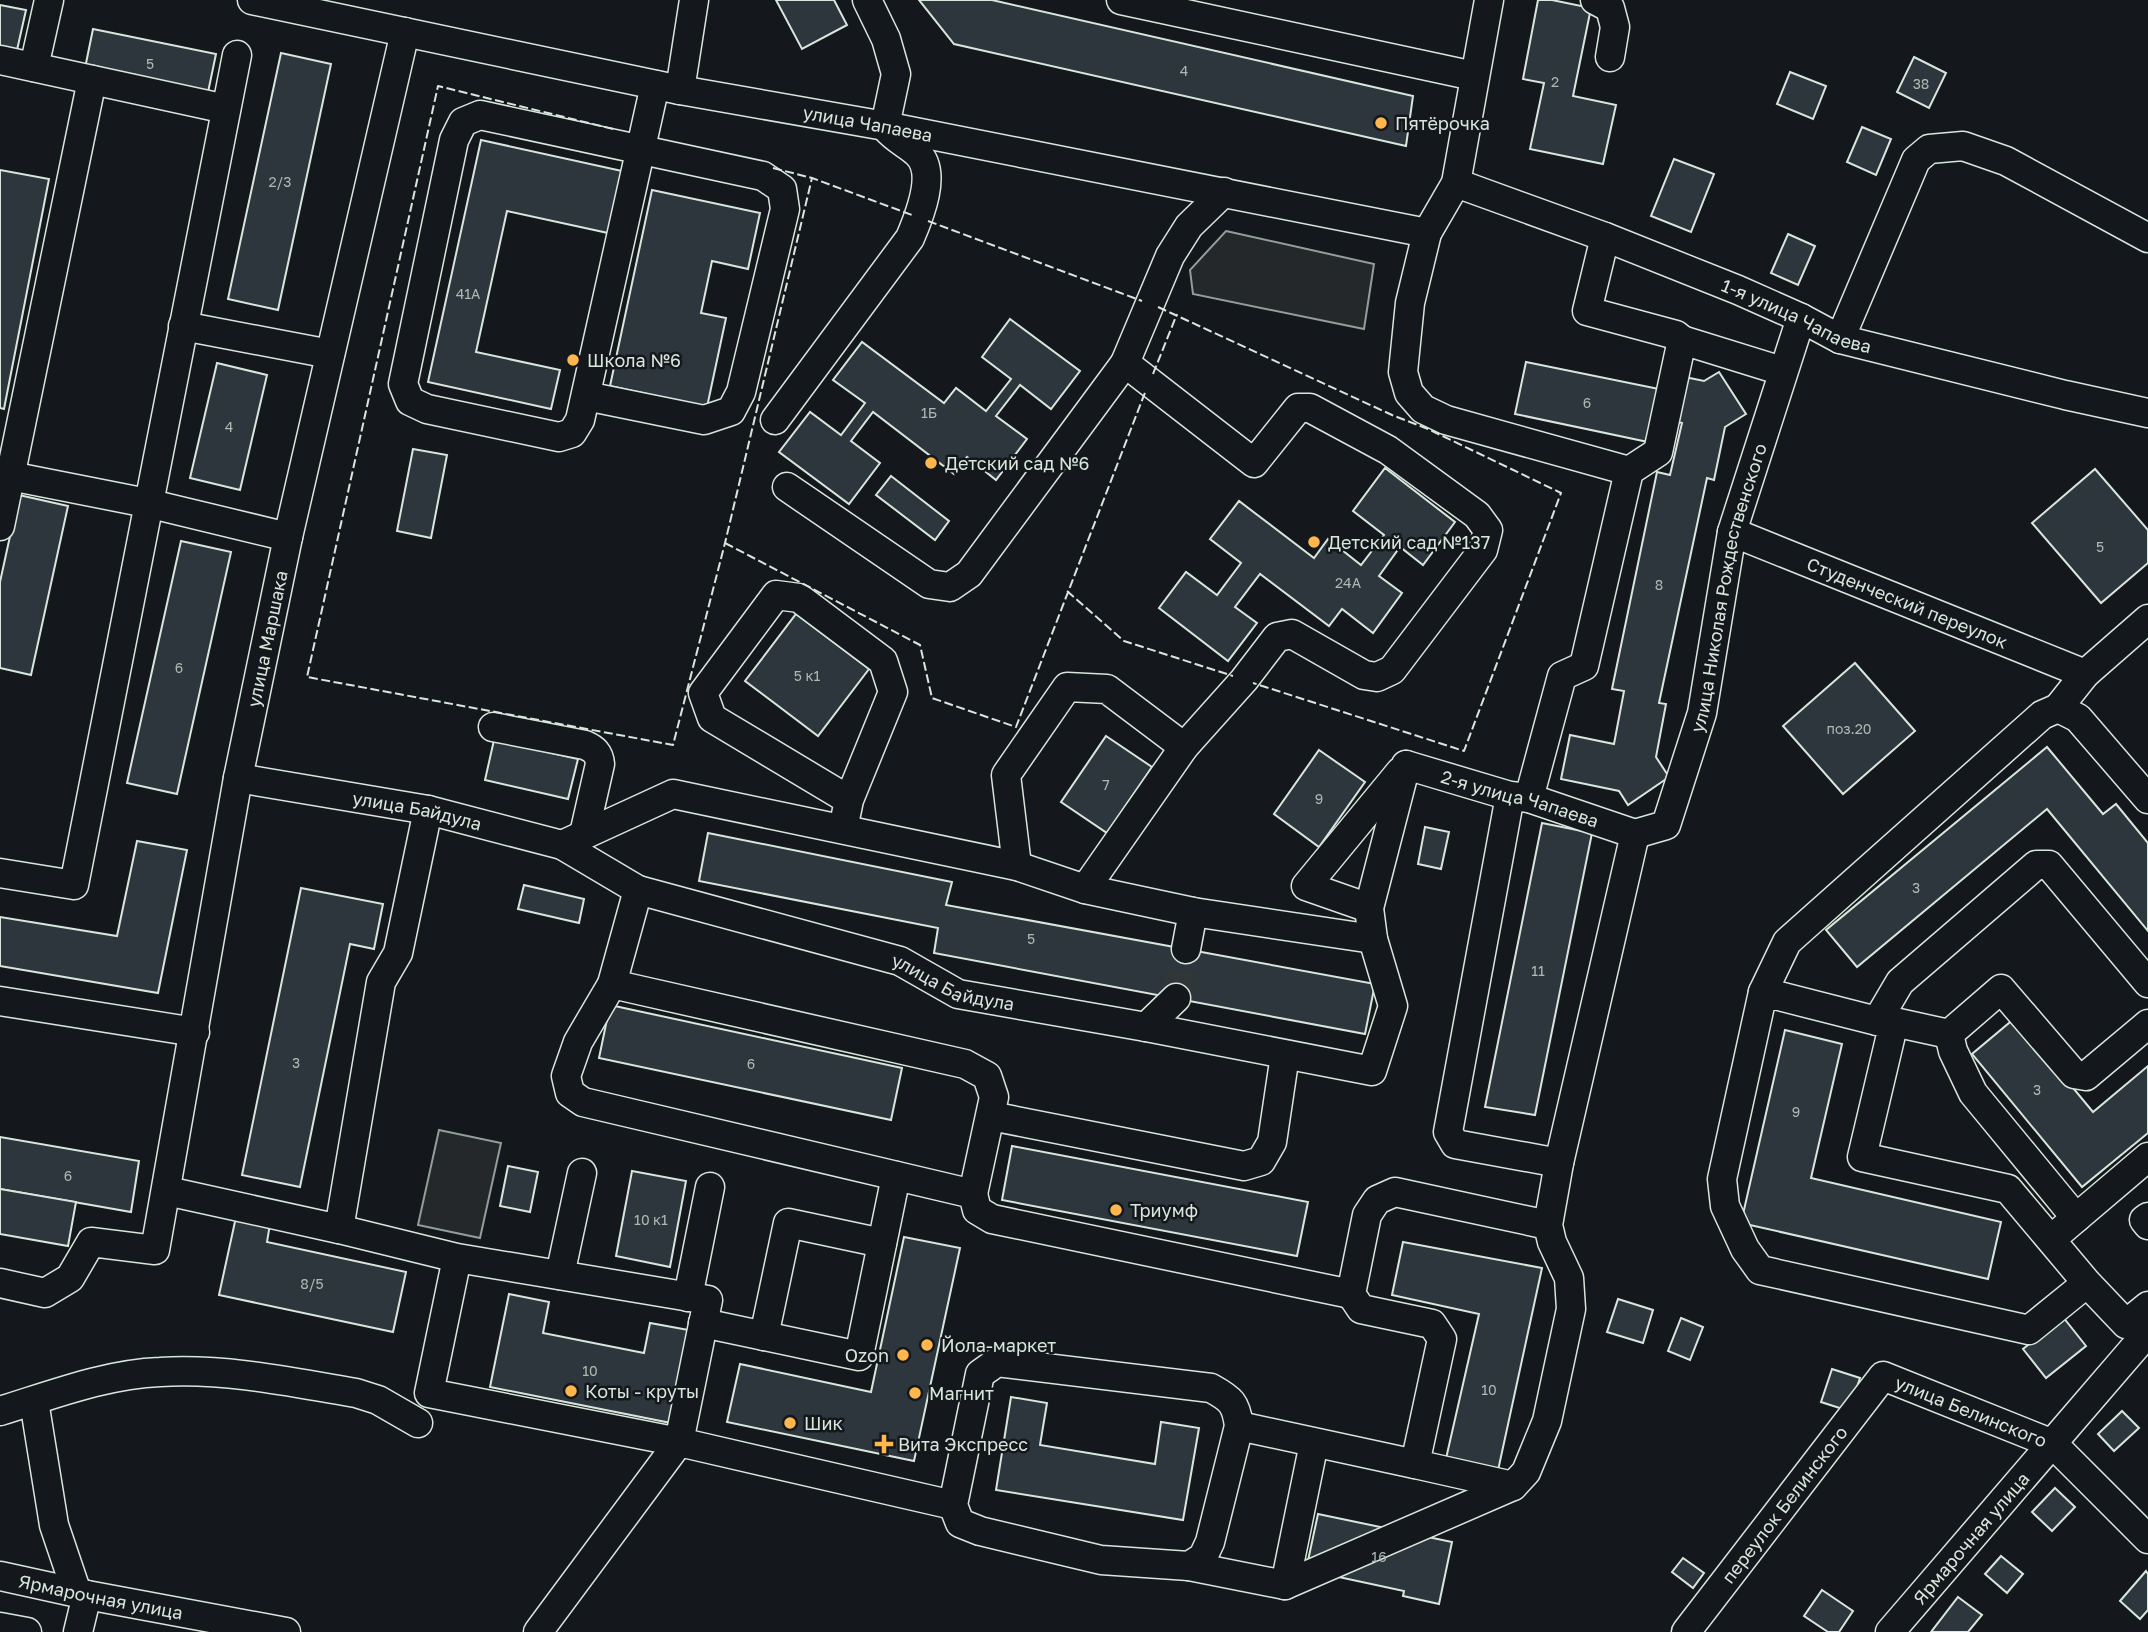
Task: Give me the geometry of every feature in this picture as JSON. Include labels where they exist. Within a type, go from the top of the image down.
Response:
[{"type":"street","points":[[34,67],[49,0]]},
{"type":"street","name":"улица Чапаева","points":[[252,0],[363,11],[405,32],[667,87],[885,126],[1427,233]]},
{"type":"street","points":[[586,396],[704,420],[731,411],[741,392],[785,209],[782,189],[763,176],[642,149],[480,115],[463,122],[454,140],[403,384],[410,401],[427,409],[559,437],[572,433],[580,420],[586,396],[642,149],[667,87],[694,0]]},
{"type":"street","points":[[775,420],[910,238],[923,208],[926,169],[919,155],[893,137],[885,126],[896,74],[886,39],[867,0]]},
{"type":"street","points":[[1121,0],[1474,76]]},
{"type":"street","points":[[1489,0],[1456,183],[1427,233],[1410,303],[1402,372],[1409,393],[1423,409],[1446,421],[1629,471]]},
{"type":"street","points":[[1595,0],[1611,8],[1615,27],[1610,57]]},
{"type":"street","name":"улица Маршака","points":[[0,1283],[45,1293],[70,1278],[91,1242],[155,1250],[238,778],[288,537],[405,32]]},
{"type":"street","points":[[0,873],[74,885],[237,55]]},
{"type":"street","points":[[0,60],[226,109]]},
{"type":"street","points":[[0,526],[5,475],[92,80]]},
{"type":"street","points":[[1840,339],[1916,160],[1928,149],[1963,146],[2006,161],[2148,238]]},
{"type":"street","name":"1-я улица Чапаева","points":[[1456,183],[1605,237],[1801,318],[1840,339],[2148,413]]},
{"type":"street","points":[[788,487],[929,584],[950,587],[969,574],[1125,363],[1170,256],[1189,226],[1224,192]]},
{"type":"street","points":[[1605,237],[1587,311],[1676,335],[1682,340],[1782,371]]},
{"type":"street","name":"улица Николая Рождественского","points":[[1635,834],[1666,825],[1702,713],[1731,532],[1801,318]]},
{"type":"street","points":[[183,326],[330,354]]},
{"type":"street","points":[[1559,1163],[1455,1144],[1448,1132],[1520,797],[1562,676],[1584,666],[1629,471],[1658,452],[1682,340]]},
{"type":"street","points":[[1085,889],[1184,747],[1244,680],[1277,637],[1292,634],[1364,675],[1377,677],[1392,670],[1483,550],[1488,530],[1477,514],[1388,450],[1310,408],[1298,408],[1254,463],[1125,363]]},
{"type":"street","points":[[5,475],[147,503],[288,537]]},
{"type":"street","name":"Студенческий переулок","points":[[1731,532],[2085,674]]},
{"type":"street","points":[[843,829],[849,800],[893,692],[883,661],[799,598],[776,595],[703,693],[712,718],[849,800]]},
{"type":"street","points":[[2087,1283],[2029,1330],[1760,1270],[1745,1249],[1725,1206],[1722,1179],[1763,992],[1787,942],[2042,715],[2058,708],[2085,674],[2148,619]]},
{"type":"street","points":[[1017,866],[1006,775],[1066,687],[1107,689],[1184,747]]},
{"type":"street","points":[[2058,708],[2078,718],[2148,799]]},
{"type":"street","points":[[493,727],[584,745],[599,756],[600,764],[573,839]]},
{"type":"street","points":[[1369,908],[1306,886],[1406,765]]},
{"type":"street","name":"2-я улица Чапаева","points":[[1406,765],[1520,797],[1635,834]]},
{"type":"street","name":"улица Байдула","points":[[238,778],[428,810],[573,839],[638,890],[900,961],[958,994],[1372,1071],[1393,1006],[1373,939],[1369,908],[1406,765]]},
{"type":"street","points":[[573,839],[673,794],[1017,866],[1085,889],[1193,912],[1373,939]]},
{"type":"street","points":[[339,1229],[380,982],[398,953],[428,810]]},
{"type":"street","points":[[1189,1566],[1203,1557],[1210,1542],[1239,1426],[1237,1409],[1227,1396],[1211,1388],[998,1362],[980,1374],[953,1504],[960,1522],[980,1531],[1101,1560],[1189,1566],[1285,1585],[1513,1486],[1526,1472],[1547,1421],[1571,1309],[1569,1278],[1552,1242],[1548,1225],[1559,1163],[1635,834]]},
{"type":"street","points":[[2148,983],[2049,865],[2036,865],[1900,982],[1886,1022],[1862,1157],[2008,1189],[2087,1283],[2126,1324],[2148,1306]]},
{"type":"street","points":[[638,890],[611,984],[578,1042],[566,1076],[570,1093],[583,1102],[973,1194]]},
{"type":"street","points":[[1186,949],[1193,912]]},
{"type":"street","points":[[611,984],[965,1064],[987,1076],[994,1097],[973,1194],[978,1210],[992,1219],[1351,1294],[1361,1309],[1432,1324],[1442,1339],[1415,1464]]},
{"type":"street","points":[[1949,1034],[2001,989],[2074,1074],[2086,1076],[2148,1024]]},
{"type":"street","points":[[1763,992],[1886,1022],[1949,1034]]},
{"type":"street","points":[[1146,1027],[1176,998]]},
{"type":"street","points":[[0,1001],[195,1032]]},
{"type":"street","points":[[1949,1034],[1953,1051],[1973,1093],[2076,1218]]},
{"type":"street","points":[[991,1116],[1244,1166],[1261,1161],[1272,1142],[1285,1055]]},
{"type":"street","points":[[2051,1240],[2148,1157]]},
{"type":"street","points":[[560,1275],[582,1173]]},
{"type":"street","points":[[703,1323],[859,1356],[896,1176]]},
{"type":"street","points":[[688,1297],[710,1187]]},
{"type":"street","points":[[167,1191],[457,1258],[708,1300],[679,1442],[538,1632]]},
{"type":"street","points":[[1351,1294],[1367,1215],[1377,1200],[1395,1192],[1548,1225]]},
{"type":"street","points":[[2148,1217],[2144,1220],[2148,1225]]},
{"type":"street","points":[[764,1336],[788,1223],[882,1243]]},
{"type":"street","points":[[457,1258],[429,1393],[679,1442],[953,1504]]},
{"type":"street","name":"Ярмарочная улица","points":[[1890,1632],[2148,1332]]},
{"type":"street","points":[[0,1411],[118,1377],[160,1371],[215,1372],[356,1393],[378,1400],[418,1423]]},
{"type":"street","name":"улица Белинского","points":[[1883,1376],[2053,1444],[2148,1539]]},
{"type":"street","name":"переулок Белинского","points":[[1686,1632],[1883,1376]]},
{"type":"street","points":[[34,1401],[54,1525],[82,1594],[78,1632]]},
{"type":"street","points":[[1239,1426],[1513,1486]]},
{"type":"street","points":[[1285,1585],[1314,1443]]},
{"type":"street","name":"Ярмарочная улица","points":[[0,1576],[286,1632]]},
{"type":"street","points":[[0,1627],[27,1632]]},
{"type":"shaded area","points":[[1226,231],[1374,264],[1364,329],[1193,294],[1190,270]]},
{"type":"shaded area","points":[[439,1130],[501,1143],[480,1238],[418,1225]]},
{"type":"building","points":[[776,0],[834,0],[847,25],[802,49]]},
{"type":"building","points":[[919,0],[992,0],[1413,96],[1406,146],[954,44]]},
{"type":"building","points":[[1538,0],[1591,8],[1573,96],[1616,105],[1603,164],[1530,149],[1544,83],[1523,79]]},
{"type":"building","points":[[0,5],[26,10],[15,59],[0,56]]},
{"type":"building","points":[[93,29],[216,54],[207,97],[84,73]]},
{"type":"building","points":[[281,53],[331,64],[278,310],[228,299]]},
{"type":"building","points":[[1914,57],[1946,73],[1929,108],[1897,92]]},
{"type":"building","points":[[1790,72],[1826,86],[1813,119],[1777,104]]},
{"type":"building","points":[[1862,127],[1891,139],[1876,175],[1847,162]]},
{"type":"building","points":[[481,140],[622,171],[608,233],[507,211],[476,352],[560,370],[551,409],[428,382]]},
{"type":"building","points":[[1674,159],[1714,174],[1691,232],[1651,216]]},
{"type":"building","points":[[0,170],[49,179],[4,409],[0,408]]},
{"type":"building","points":[[652,190],[760,213],[748,269],[712,261],[701,313],[726,318],[707,407],[610,386]]},
{"type":"building","points":[[1788,234],[1815,246],[1798,285],[1771,273]]},
{"type":"building","points":[[1010,319],[1080,371],[1051,409],[1020,385],[996,416],[1027,439],[996,480],[967,457],[954,474],[873,412],[851,441],[880,463],[849,504],[779,452],[810,412],[841,435],[865,403],[833,380],[862,342],[944,403],[956,388],[986,411],[1011,379],[982,357]]},
{"type":"building","points":[[1526,362],[1659,389],[1648,442],[1515,414]]},
{"type":"building","points":[[217,363],[267,375],[240,490],[190,478]]},
{"type":"building","points":[[1719,372],[1746,414],[1725,427],[1714,480],[1707,478],[1659,703],[1666,704],[1656,757],[1669,777],[1628,805],[1619,791],[1561,779],[1570,735],[1614,744],[1624,691],[1612,689],[1657,472],[1670,475],[1682,423],[1670,420],[1680,376],[1704,381]]},
{"type":"building","points":[[413,449],[447,455],[431,538],[397,531]]},
{"type":"building","points":[[1385,468],[1455,522],[1423,565],[1400,547],[1379,576],[1402,593],[1373,633],[1342,609],[1329,626],[1260,574],[1235,607],[1257,623],[1228,661],[1159,608],[1186,572],[1217,595],[1241,563],[1210,539],[1239,501],[1314,558],[1328,539],[1361,565],[1384,535],[1353,511]]},
{"type":"building","points":[[2095,469],[2148,530],[2148,563],[2101,603],[2032,523]]},
{"type":"building","points":[[891,476],[949,521],[935,540],[876,495]]},
{"type":"building","points":[[19,495],[68,506],[31,675],[0,668],[0,582]]},
{"type":"building","points":[[181,541],[231,552],[177,794],[127,783]]},
{"type":"building","points":[[796,614],[869,669],[818,736],[745,681]]},
{"type":"building","points":[[1855,663],[1915,731],[1843,794],[1783,726]]},
{"type":"building","points":[[1106,736],[1152,767],[1107,833],[1061,802]]},
{"type":"building","points":[[494,740],[578,759],[568,799],[485,780]]},
{"type":"building","points":[[2047,747],[2103,814],[2116,804],[2148,843],[2148,931],[2047,809],[1857,967],[1826,930]]},
{"type":"building","points":[[1319,750],[1365,782],[1319,847],[1274,814]]},
{"type":"building","points":[[1542,823],[1592,833],[1535,1115],[1485,1107]]},
{"type":"building","points":[[1425,827],[1449,832],[1441,869],[1418,864]]},
{"type":"building","points":[[708,833],[952,882],[946,905],[1375,984],[1365,1034],[934,953],[938,928],[699,881]]},
{"type":"building","points":[[137,841],[187,850],[158,993],[0,966],[0,917],[117,936]]},
{"type":"building","points":[[524,885],[584,899],[579,923],[518,909]]},
{"type":"building","points":[[301,888],[383,904],[374,949],[350,944],[300,1187],[242,1175]]},
{"type":"building","points":[[610,1005],[902,1068],[891,1120],[599,1058]]},
{"type":"building","points":[[2015,1018],[2093,1112],[2148,1066],[2148,1133],[2082,1187],[1972,1054]]},
{"type":"building","points":[[1785,1030],[1842,1044],[1811,1178],[2001,1222],[1988,1279],[1741,1223]]},
{"type":"building","points":[[0,1137],[139,1161],[131,1212],[0,1189]]},
{"type":"building","points":[[1012,1146],[1308,1202],[1297,1256],[1002,1200]]},
{"type":"building","points":[[508,1166],[538,1172],[530,1212],[500,1206]]},
{"type":"building","points":[[632,1171],[686,1181],[670,1267],[616,1256]]},
{"type":"building","points":[[0,1189],[76,1202],[68,1246],[0,1234]]},
{"type":"building","points":[[236,1217],[270,1224],[267,1242],[406,1272],[393,1332],[219,1295]]},
{"type":"building","points":[[904,1237],[960,1248],[914,1461],[727,1422],[740,1364],[871,1392]]},
{"type":"building","points":[[1403,1242],[1542,1268],[1497,1475],[1445,1463],[1479,1314],[1392,1295]]},
{"type":"building","points":[[509,1294],[549,1302],[543,1333],[644,1353],[650,1323],[694,1331],[676,1424],[490,1387]]},
{"type":"building","points":[[1618,1299],[1653,1310],[1643,1343],[1607,1332]]},
{"type":"building","points":[[2063,1317],[2086,1346],[2046,1378],[2023,1349]]},
{"type":"building","points":[[1681,1318],[1703,1327],[1690,1360],[1668,1351]]},
{"type":"building","points":[[1832,1369],[1860,1378],[1849,1411],[1821,1402]]},
{"type":"building","points":[[1011,1397],[1047,1403],[1040,1445],[1155,1464],[1161,1422],[1199,1428],[1183,1520],[996,1490]]},
{"type":"building","points":[[2122,1411],[2139,1428],[2114,1451],[2098,1434]]},
{"type":"building","points":[[2055,1488],[2075,1507],[2052,1531],[2032,1512]]},
{"type":"building","points":[[1318,1514],[1452,1542],[1439,1604],[1403,1596],[1404,1591],[1306,1570]]},
{"type":"building","points":[[2001,1556],[2023,1574],[2007,1593],[1985,1574]]},
{"type":"building","points":[[1683,1558],[1704,1573],[1693,1588],[1672,1572]]},
{"type":"building","points":[[2146,1571],[2148,1610],[2140,1619],[2120,1601]]},
{"type":"building","points":[[1822,1590],[1853,1611],[1839,1632],[1828,1632],[1804,1616]]},
{"type":"building","points":[[1958,1597],[1982,1615],[1968,1632],[1931,1632]]},
{"type":"tunnel","points":[[1176,998],[1186,949]]},
{"type":"fence","points":[[613,129],[438,86],[307,677],[673,745],[725,543],[812,178]]},
{"type":"fence","points":[[773,168],[812,178],[912,215]]},
{"type":"fence","points":[[928,221],[1142,301]]},
{"type":"fence","points":[[1158,307],[1428,429],[1561,493],[1464,751],[1253,683]]},
{"type":"fence","points":[[1153,374],[1177,314]]},
{"type":"fence","points":[[725,543],[920,645],[932,698],[1016,727],[1146,390]]},
{"type":"fence","points":[[1067,591],[1124,641],[1233,676]]},
{"type":"place","name":"Пятёрочка","points":[[1381,123]]},
{"type":"place","name":"Школа №6","points":[[573,360]]},
{"type":"place","name":"Детский сад №6","points":[[931,463]]},
{"type":"place","name":"Детский сад №137","points":[[1314,542]]},
{"type":"place","name":"Триумф","points":[[1116,1210]]},
{"type":"place","name":"Йола-маркет","points":[[927,1345]]},
{"type":"place","name":"Ozon","points":[[903,1355]]},
{"type":"place","name":"Коты - круты","points":[[571,1391]]},
{"type":"place","name":"Магнит","points":[[915,1393]]},
{"type":"place","name":"Шик","points":[[790,1423]]},
{"type":"place","name":"Вита Экспресс","points":[[884,1444]]}]
